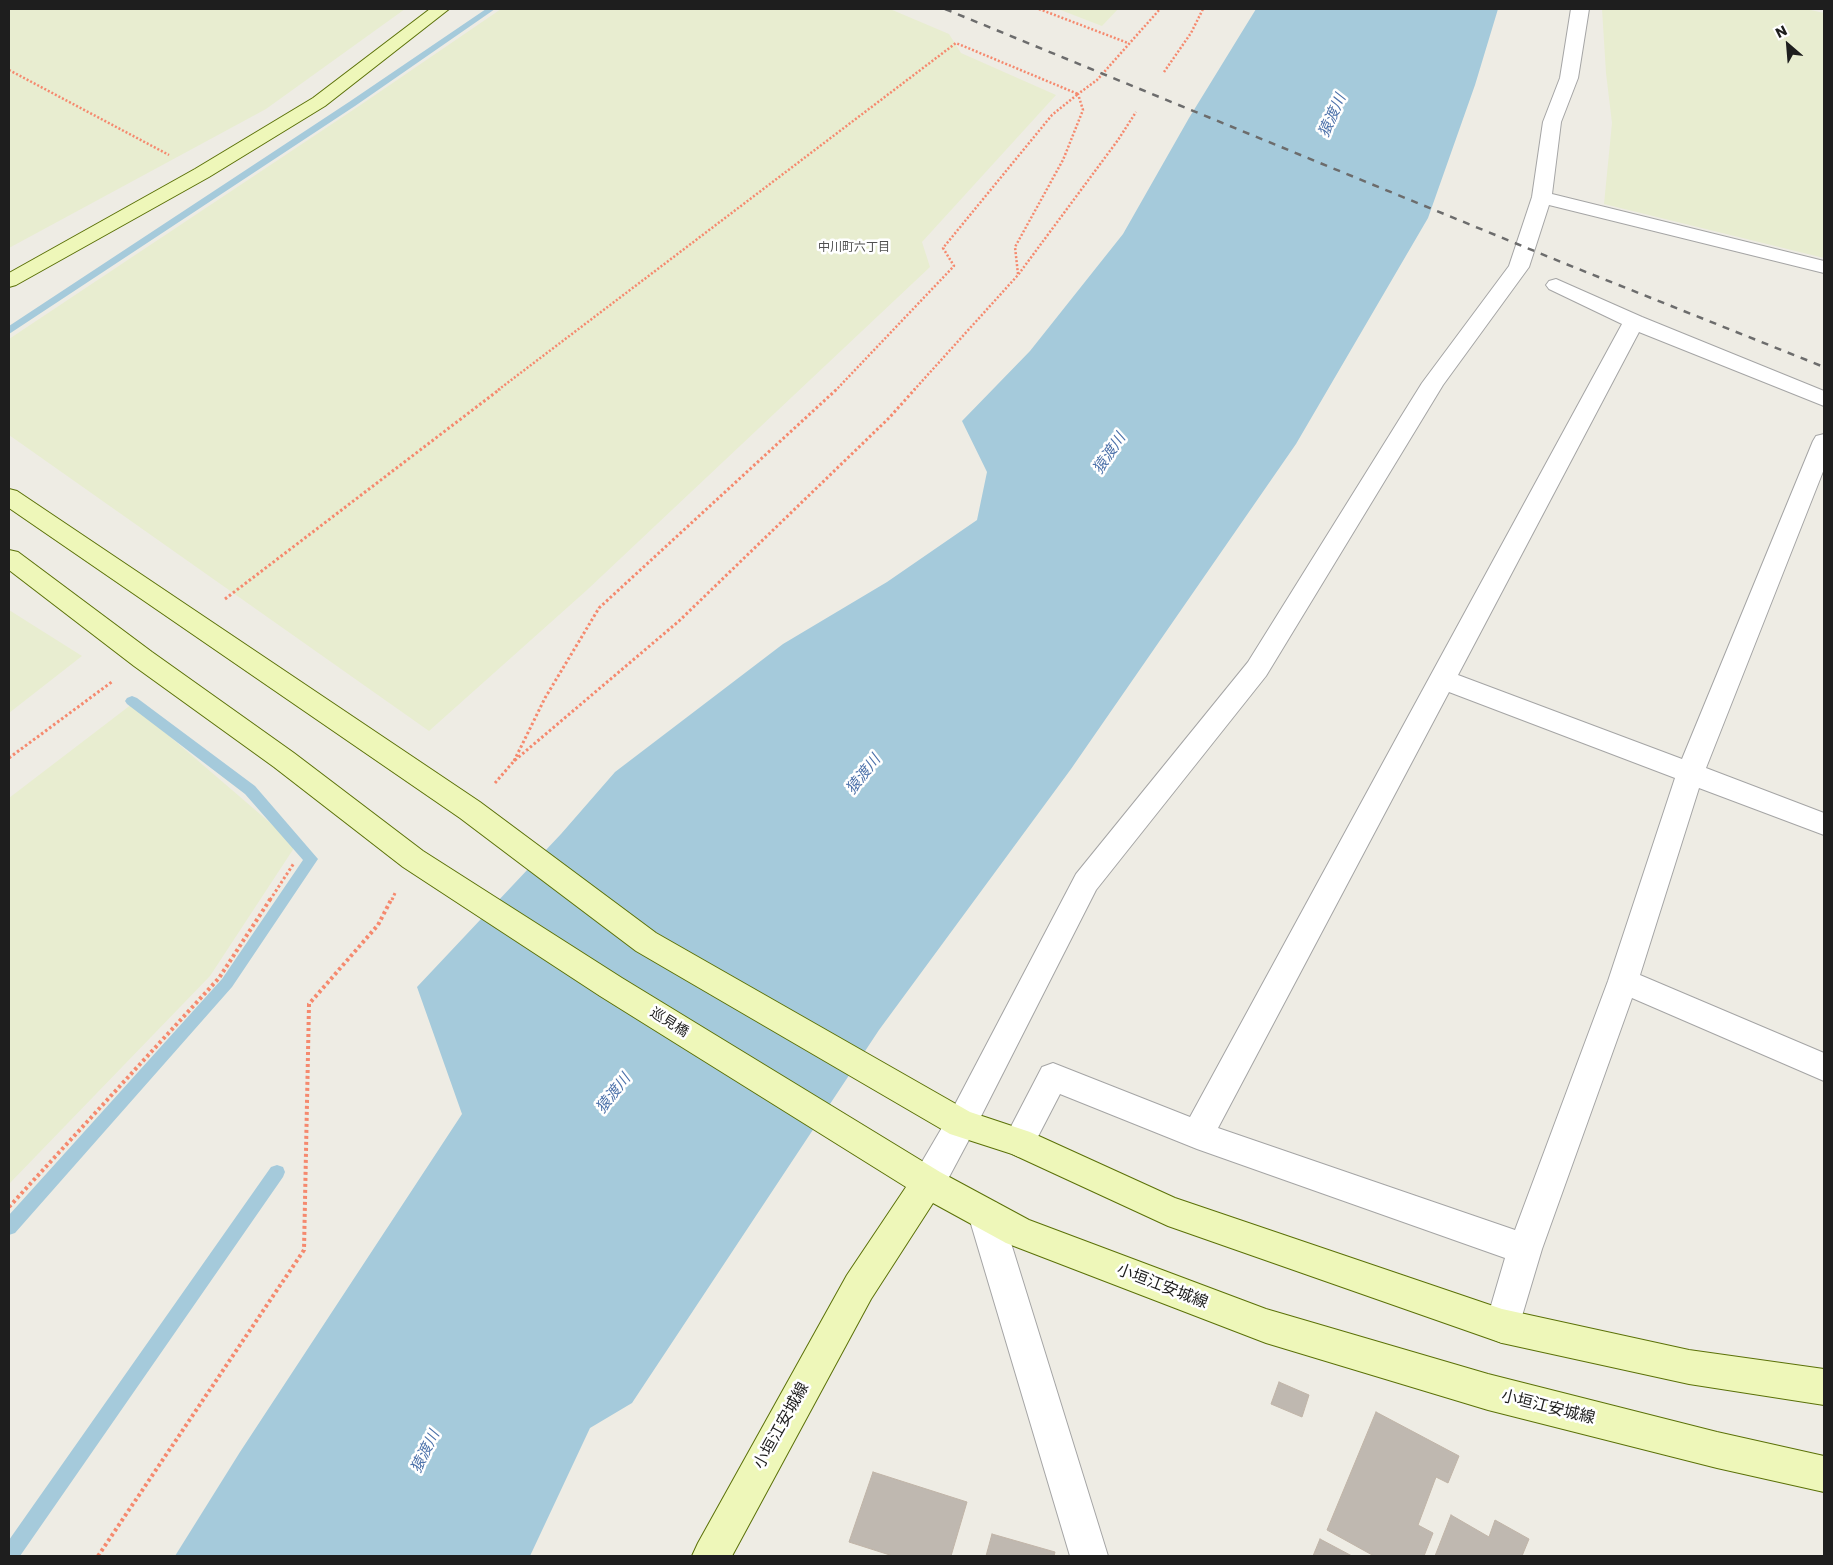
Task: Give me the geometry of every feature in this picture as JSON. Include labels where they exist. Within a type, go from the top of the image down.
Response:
[{"type":"street","points":[[9,281],[202,173],[319,102],[440,9]]},
{"type":"street","points":[[928,1183],[953,1120],[1086,882],[1257,668],[1433,383],[1520,267],[1542,198],[1552,122],[1569,78],[1580,9]]},
{"type":"street","points":[[1542,198],[1824,267]]},
{"type":"street","points":[[1556,285],[1634,322],[1824,399]]},
{"type":"street","points":[[1197,1136],[1634,322]]},
{"type":"street","points":[[1502,1326],[1525,1249],[1623,982],[1690,773],[1824,441]]},
{"type":"street","points":[[9,496],[477,815],[646,942],[953,1120],[1019,1142],[1168,1211],[1502,1326],[1689,1367],[1824,1387]]},
{"type":"street","name":"巡見橋","points":[[9,558],[142,659],[284,760],[413,859],[611,987],[928,1183]]},
{"type":"street","points":[[1441,679],[1824,824]]},
{"type":"street","points":[[1623,982],[1824,1068]]},
{"type":"street","points":[[1019,1142],[1053,1077],[1197,1136],[1525,1249]]},
{"type":"street","name":"小垣江安城線","points":[[711,1556],[859,1287],[928,1183],[1018,1232],[1266,1326],[1488,1392],[1717,1450],[1824,1474]]},
{"type":"street","points":[[985,1214],[1089,1556]]},
{"type":"path","points":[[1039,9],[1128,43]]},
{"type":"path","points":[[477,815],[514,761],[545,698],[599,608],[833,393],[954,266],[943,248],[1052,115],[1097,80],[1160,9]]},
{"type":"path","points":[[1164,72],[1191,33],[1203,9]]},
{"type":"path","points":[[196,622],[699,236],[956,44],[1078,94]]},
{"type":"path","points":[[9,70],[202,173]]},
{"type":"path","points":[[1018,274],[1015,247],[1063,160],[1083,110],[1078,94]]},
{"type":"path","points":[[514,761],[679,620],[889,418],[1018,274],[1118,140],[1136,112]]},
{"type":"path","points":[[9,758],[142,659]]},
{"type":"path","points":[[98,1556],[304,1250],[309,1004],[378,925],[413,859]]},
{"type":"path","points":[[9,1207],[219,978],[294,863]]},
{"type":"green space","points":[[9,9],[405,9],[266,109],[9,248]]},
{"type":"green space","points":[[501,9],[890,9],[949,34],[961,53],[1056,95],[922,242],[930,267],[587,590],[429,731],[9,435],[9,339]]},
{"type":"green space","points":[[1058,9],[1118,9],[1102,26]]},
{"type":"green space","points":[[1602,9],[1806,9],[1824,13],[1824,258],[1604,204],[1612,123],[1606,73]]},
{"type":"green space","points":[[9,610],[82,656],[9,713]]},
{"type":"green space","points":[[132,704],[296,845],[210,976],[9,1184],[9,798]]},
{"type":"water","name":"猿渡川","points":[[1256,9],[1498,9],[1475,85],[1428,218],[1296,444],[1071,769],[879,1030],[632,1403],[590,1428],[530,1556],[175,1556],[240,1452],[462,1114],[417,987],[561,834],[615,772],[783,644],[887,582],[977,520],[987,472],[962,421],[1030,351],[1123,234],[1189,118]]},
{"type":"building","points":[[1279,1382],[1309,1395],[1302,1417],[1271,1404]]},
{"type":"building","points":[[1376,1412],[1459,1456],[1448,1483],[1436,1477],[1418,1525],[1433,1533],[1424,1556],[1374,1556],[1327,1530]]},
{"type":"building","points":[[873,1472],[967,1502],[951,1556],[893,1556],[849,1542]]},
{"type":"building","points":[[1451,1515],[1489,1537],[1495,1520],[1529,1539],[1522,1556],[1435,1556]]},
{"type":"building","points":[[992,1534],[1055,1552],[1054,1556],[986,1556]]},
{"type":"building","points":[[1320,1539],[1352,1556],[1313,1556]]},
{"type":"waterway","points":[[9,331],[352,104],[491,9]]},
{"type":"waterway","points":[[9,1227],[227,983],[311,859],[250,790],[132,701]]},
{"type":"waterway","points":[[9,1556],[277,1172]]},
{"type":"railway","points":[[945,9],[1566,264],[1824,367]]},
{"type":"district","name":"中川町六丁目","points":[[854,248]]}]
